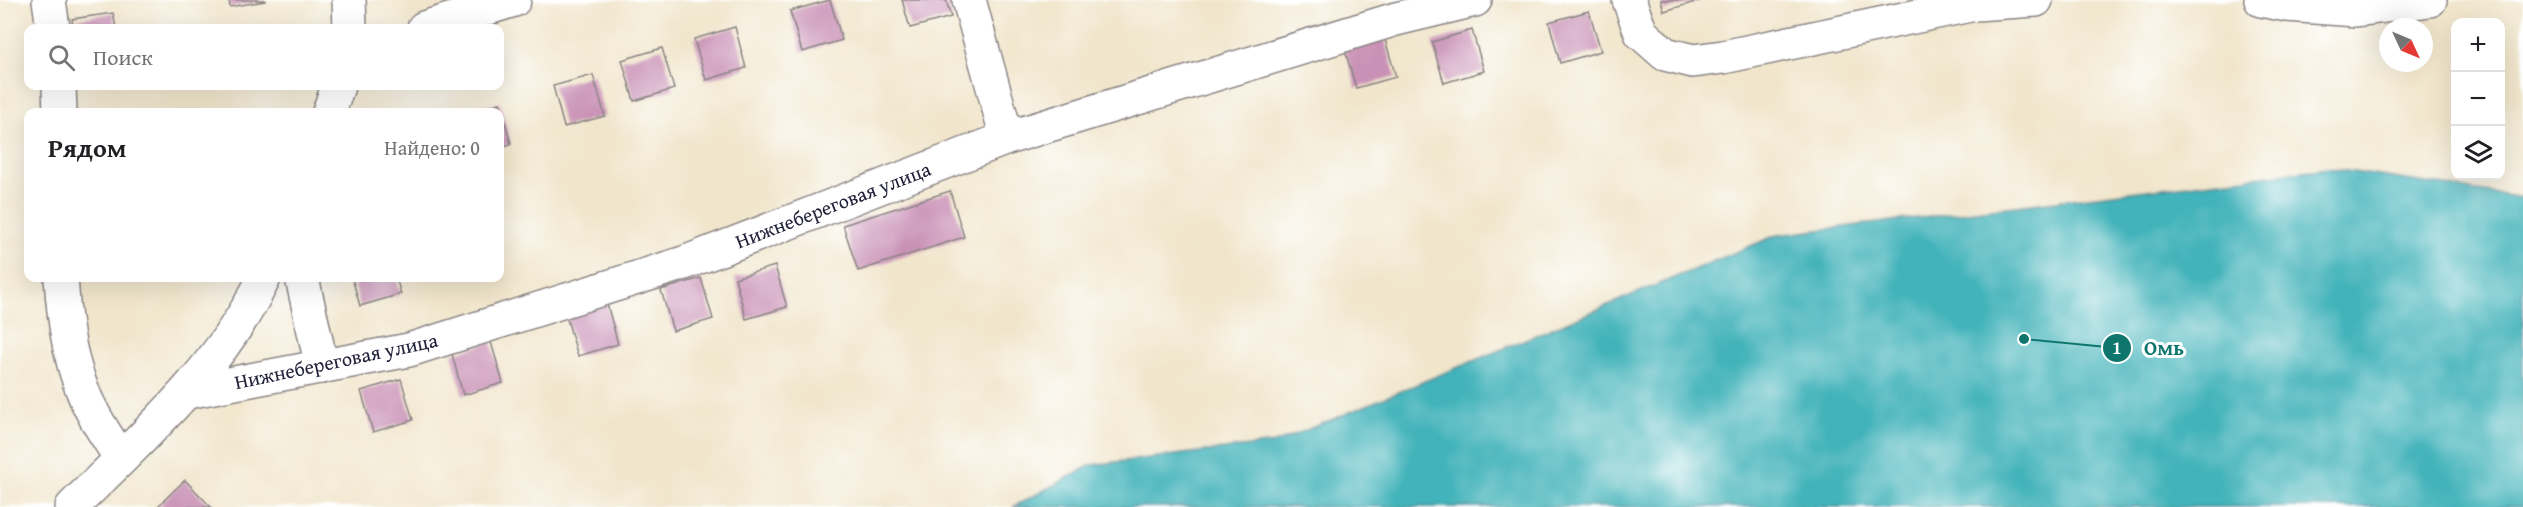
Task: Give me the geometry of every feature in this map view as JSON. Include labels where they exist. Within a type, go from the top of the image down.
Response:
[{"type":"street","points":[[49,0],[52,24]]},
{"type":"street","points":[[349,0],[350,24]]},
{"type":"street","points":[[437,24],[514,0]]},
{"type":"street","points":[[969,0],[1007,138]]},
{"type":"street","name":"Нижнебереговая улица","points":[[187,392],[410,350],[684,263],[1007,138],[1396,19],[1475,0]]},
{"type":"street","points":[[1629,0],[1641,33],[1665,54],[1693,61],[1723,57],[1975,4],[2036,0]]},
{"type":"street","points":[[2261,0],[2356,9],[2430,0]]},
{"type":"street","points":[[59,90],[60,108]]},
{"type":"street","points":[[330,108],[337,90]]},
{"type":"street","points":[[62,282],[63,303],[73,365],[93,414],[121,459]]},
{"type":"street","points":[[72,507],[187,392],[238,322],[262,282]]},
{"type":"street","points":[[303,282],[322,367]]},
{"type":"water","points":[[2328,168],[2523,198],[2523,507],[1013,507],[1091,465],[1275,443],[1777,235]]},
{"type":"building","points":[[229,0],[265,0],[265,1],[230,7]]},
{"type":"building","points":[[830,0],[842,40],[802,52],[790,11]]},
{"type":"building","points":[[902,0],[946,0],[951,17],[910,28]]},
{"type":"building","points":[[1661,0],[1699,0],[1699,1],[1664,11]]},
{"type":"building","points":[[1589,11],[1601,51],[1560,63],[1549,22]]},
{"type":"building","points":[[113,13],[115,24],[73,24],[72,19]]},
{"type":"building","points":[[735,27],[746,68],[706,80],[694,39]]},
{"type":"building","points":[[1472,30],[1484,71],[1444,83],[1432,42]]},
{"type":"building","points":[[1384,36],[1396,77],[1356,88],[1344,47]]},
{"type":"building","points":[[662,48],[674,89],[634,101],[622,60]]},
{"type":"building","points":[[593,75],[605,116],[564,127],[553,86]]},
{"type":"building","points":[[500,103],[501,108],[483,108]]},
{"type":"building","points":[[504,118],[511,144],[504,146]]},
{"type":"building","points":[[950,191],[964,237],[858,271],[843,225]]},
{"type":"building","points":[[775,266],[787,307],[746,319],[735,278]]},
{"type":"building","points":[[701,278],[713,319],[673,331],[661,290]]},
{"type":"building","points":[[353,282],[397,282],[401,294],[360,306]]},
{"type":"building","points":[[607,304],[618,344],[578,356],[566,316]]},
{"type":"building","points":[[491,342],[503,383],[463,395],[452,354]]},
{"type":"building","points":[[401,379],[413,420],[373,432],[361,391]]},
{"type":"building","points":[[185,480],[211,507],[157,507]]},
{"type":"place","name":"Омь","points":[[2024,339]]}]
